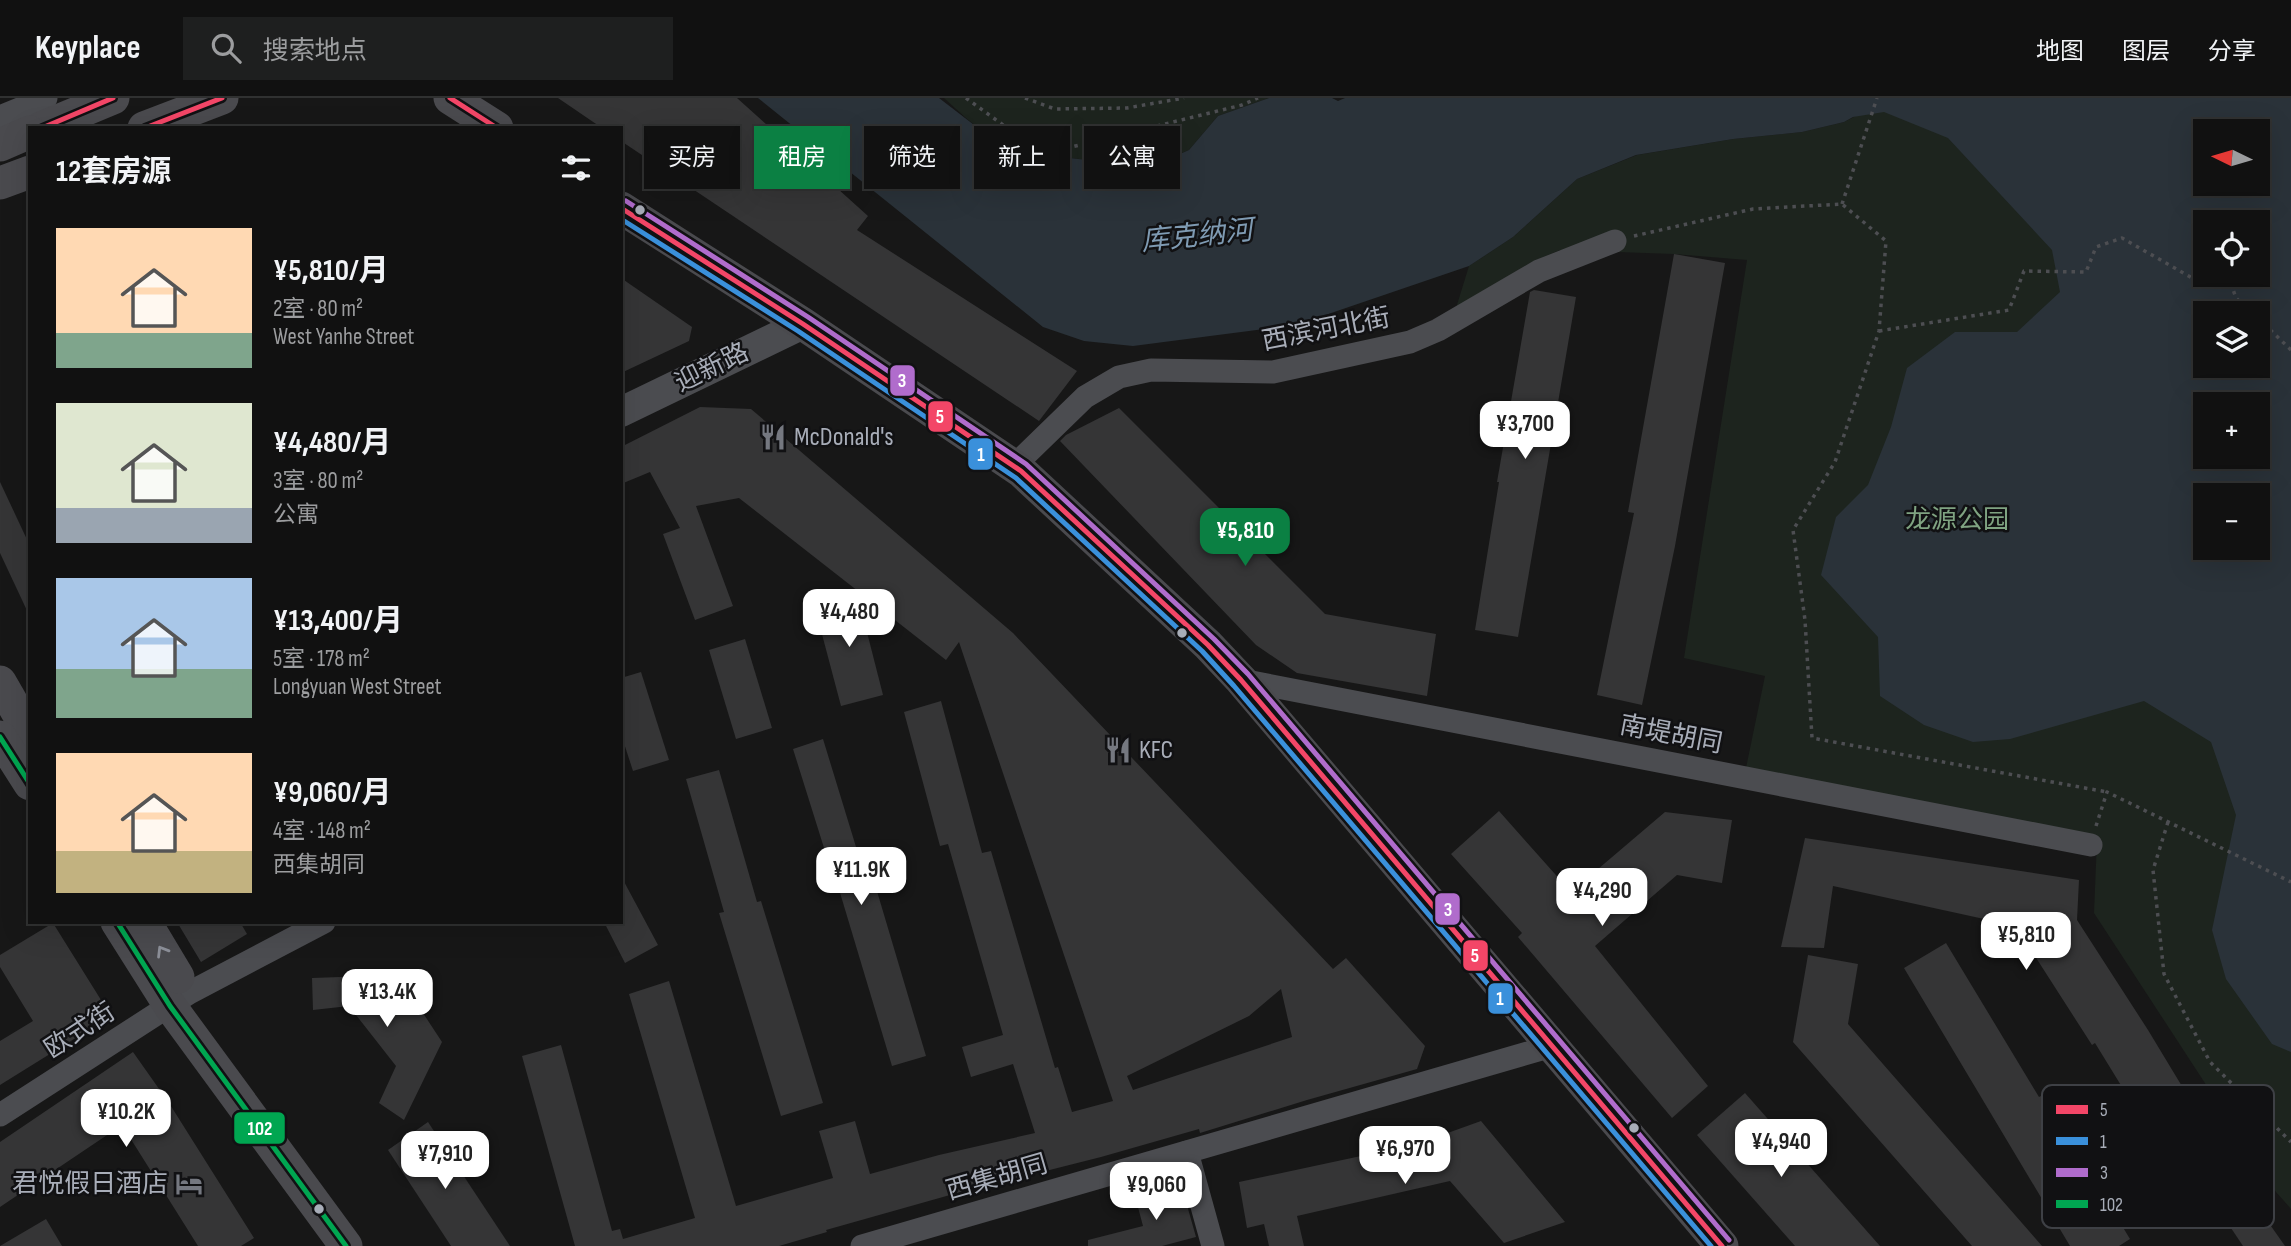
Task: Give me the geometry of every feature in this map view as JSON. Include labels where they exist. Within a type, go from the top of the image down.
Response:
[{"type":"main road","points":[[46,126],[113,98]]},
{"type":"main road","points":[[149,126],[222,98]]},
{"type":"main road","points":[[450,98],[494,126]]},
{"type":"main road","points":[[0,145],[28,133]]},
{"type":"main road","points":[[0,183],[28,173]]},
{"type":"main road","points":[[623,209],[803,324],[1014,466],[1198,636],[1241,680],[1722,1246]]},
{"type":"main road","points":[[11,699],[28,730]]},
{"type":"main road","points":[[0,737],[28,781]]},
{"type":"main road","points":[[119,924],[372,1246]]},
{"type":"main road","points":[[146,924],[179,1000],[346,1246]]},
{"type":"street","points":[[0,117],[46,98]]},
{"type":"street","name":"西滨河北街","points":[[1014,466],[1085,397],[1119,377],[1151,370],[1273,372],[1410,342],[1438,330],[1539,271],[1615,241]]},
{"type":"street","name":"迎新路","points":[[623,411],[803,324]]},
{"type":"street","name":"南堤胡同","points":[[1241,680],[2091,845]]},
{"type":"street","name":"欧式街","points":[[0,1115],[179,1000],[320,924]]},
{"type":"street","name":"西集胡同","points":[[862,1246],[1552,1046]]},
{"type":"street","points":[[1186,1152],[1213,1246]]},
{"type":"path","points":[[966,98],[1043,154],[1242,105],[1258,98]]},
{"type":"path","points":[[1025,98],[1055,109],[1128,108],[1184,98]]},
{"type":"path","points":[[1842,204],[1877,98]]},
{"type":"path","points":[[1615,241],[1753,209],[1842,204],[1886,241],[1880,331],[1835,463],[1793,530],[1805,620],[1812,738],[2107,792],[2291,883]]},
{"type":"path","points":[[1880,331],[2008,310],[2024,271],[2086,272],[2096,247],[2122,238],[2193,278]]},
{"type":"path","points":[[2270,329],[2291,349]]},
{"type":"path","points":[[2091,845],[2107,792]]},
{"type":"path","points":[[2168,822],[2153,870],[2164,974],[2210,1062],[2233,1085]]},
{"type":"path","points":[[2274,1125],[2291,1142]]},
{"type":"green space","points":[[944,98],[1269,98],[1218,116],[1189,150],[1180,154],[1180,126],[1084,126],[1084,160],[1070,158],[1070,126],[976,126]]},
{"type":"green space","name":"龙源公园","points":[[1891,98],[2291,98],[2291,1209],[2274,1189],[2274,1085],[2206,1085],[2094,913],[2097,840],[1746,768],[1765,676],[1684,658],[1747,260],[1560,250],[1530,263],[1456,308],[1469,266],[1513,237],[1577,179],[1637,155],[1733,139],[1802,132],[1844,122]]},
{"type":"water","name":"库克纳河","points":[[758,98],[939,98],[975,126],[974,189],[1070,189],[1070,158],[1084,160],[1084,189],[1180,189],[1180,154],[1189,150],[1218,116],[1269,98],[1332,98],[1338,101],[1345,98],[2291,98],[2291,1052],[2272,1044],[2226,979],[2212,930],[2236,815],[2211,742],[2144,701],[2010,739],[1973,742],[1924,725],[1880,696],[1878,637],[1821,575],[1836,517],[1868,485],[1891,427],[1907,368],[1955,332],[2017,332],[2060,292],[2052,250],[1948,138],[1884,112],[1853,117],[1844,122],[1802,132],[1733,139],[1636,155],[1577,179],[1513,237],[1469,266],[1296,325],[1133,346],[1084,341],[1043,327],[871,189],[960,189],[960,126],[864,126],[864,183],[850,172],[850,126],[793,126]]},
{"type":"building","points":[[558,98],[737,98],[768,126],[754,126],[754,189],[838,189],[868,216],[857,230],[1077,371],[1039,421],[693,189],[740,189],[740,126],[644,126],[644,156],[623,142],[623,126],[599,126]]},
{"type":"building","points":[[1674,254],[1725,263],[1675,546],[1642,705],[1597,695],[1634,513],[1628,512]]},
{"type":"building","points":[[623,279],[692,327],[689,341],[623,372]]},
{"type":"building","points":[[1534,290],[1576,297],[1518,637],[1475,630],[1497,482],[1530,292]]},
{"type":"building","points":[[700,407],[751,409],[1013,633],[1333,969],[1346,958],[1425,1046],[1417,1069],[1200,1133],[1199,1129],[950,1195],[779,1246],[575,1246],[522,1056],[561,1045],[612,1231],[620,1229],[623,1239],[695,1218],[629,994],[669,981],[736,1206],[833,1178],[819,1131],[855,1121],[870,1174],[1035,1133],[1013,1064],[971,1077],[962,1047],[1003,1035],[948,844],[940,846],[904,712],[941,701],[982,853],[991,851],[1055,1068],[1058,1067],[1072,1112],[1113,1101],[959,642],[946,660],[739,498],[696,506],[733,606],[695,620],[663,534],[680,528],[650,472],[623,483],[623,446]],"holes":[[[1281,989],[1292,1037],[1133,1090],[1127,1076],[1249,1016]]]},
{"type":"building","points":[[1119,408],[1325,614],[1436,634],[1427,696],[1297,673],[1256,645],[1060,441],[1066,435]]},
{"type":"building","points":[[0,482],[28,542],[28,613],[0,553]]},
{"type":"building","points":[[857,593],[883,695],[841,706],[814,604]]},
{"type":"building","points":[[745,639],[772,728],[736,739],[709,650]]},
{"type":"building","points":[[641,672],[669,760],[633,771],[623,740],[623,677]]},
{"type":"building","points":[[823,739],[864,873],[871,871],[926,1056],[892,1066],[832,866],[830,867],[793,749]]},
{"type":"building","points":[[719,770],[757,902],[761,901],[823,1103],[781,1116],[719,913],[724,912],[686,779]]},
{"type":"building","points":[[1499,811],[1571,892],[1665,812],[1732,820],[1722,883],[1677,875],[1595,946],[1708,1086],[1672,1118],[1518,937],[1522,933],[1451,854]]},
{"type":"building","points":[[1805,838],[2079,880],[2077,920],[2181,1085],[2121,1085],[2031,950],[2007,924],[1833,886],[1824,948],[1781,947]]},
{"type":"building","points":[[623,880],[658,945],[625,963],[605,924],[623,924]]},
{"type":"building","points":[[54,924],[111,1016],[0,1085],[0,1041],[33,1021],[0,967],[0,955]]},
{"type":"building","points":[[178,924],[241,924],[247,934],[201,962]]},
{"type":"building","points":[[1946,943],[2039,1097],[2042,1096],[2042,1199],[1904,968]]},
{"type":"building","points":[[1808,955],[1858,964],[1848,1024],[2042,1246],[1972,1246],[1793,1042]]},
{"type":"building","points":[[398,975],[442,1042],[404,1120],[379,1103],[396,1066],[349,1006],[313,1010],[312,978]]},
{"type":"building","points":[[133,1052],[169,1103],[254,1238],[241,1246],[198,1246],[122,1125],[0,1207],[0,1142]]},
{"type":"building","points":[[1745,1093],[1880,1246],[1795,1246],[1697,1135]]},
{"type":"building","points":[[1481,1121],[1565,1222],[1504,1243],[1450,1181],[1297,1216],[1304,1246],[1269,1246],[1264,1224],[1247,1228],[1239,1182],[1417,1144]]},
{"type":"building","points":[[428,1122],[510,1246],[451,1246],[388,1150]]},
{"type":"building","points":[[1181,1184],[1196,1237],[1162,1246],[1088,1246],[1088,1240],[1143,1226],[1135,1196]]},
{"type":"building","points":[[46,1219],[62,1246],[0,1246]]},
{"type":"building","points":[[2059,1228],[2123,1228],[2130,1239],[2119,1246],[2070,1246]]},
{"type":"building","points":[[2231,1228],[2272,1228],[2285,1246],[2243,1246]]},
{"type":"transit line","name":"5","points":[[47,126],[113,98]]},
{"type":"transit line","name":"5","points":[[150,126],[222,98]]},
{"type":"transit line","name":"5","points":[[450,98],[494,126]]},
{"type":"transit line","name":"3","points":[[626,201],[808,317],[1026,464],[1214,639],[1248,674],[1729,1240]]},
{"type":"transit line","name":"5","points":[[623,209],[803,324],[1021,471],[1208,645],[1241,680],[1722,1246]]},
{"type":"transit line","name":"1","points":[[623,220],[798,331],[1016,478],[1202,651],[1711,1246]]},
{"type":"transit line","name":"102","points":[[0,737],[28,781]]},
{"type":"transit line","name":"102","points":[[118,924],[170,1006],[346,1246]]},
{"type":"place","name":"McDonald's","points":[[773,437]]},
{"type":"place","name":"KFC","points":[[1118,750]]},
{"type":"place","name":"君悦假日酒店","points":[[189,1184]]}]
